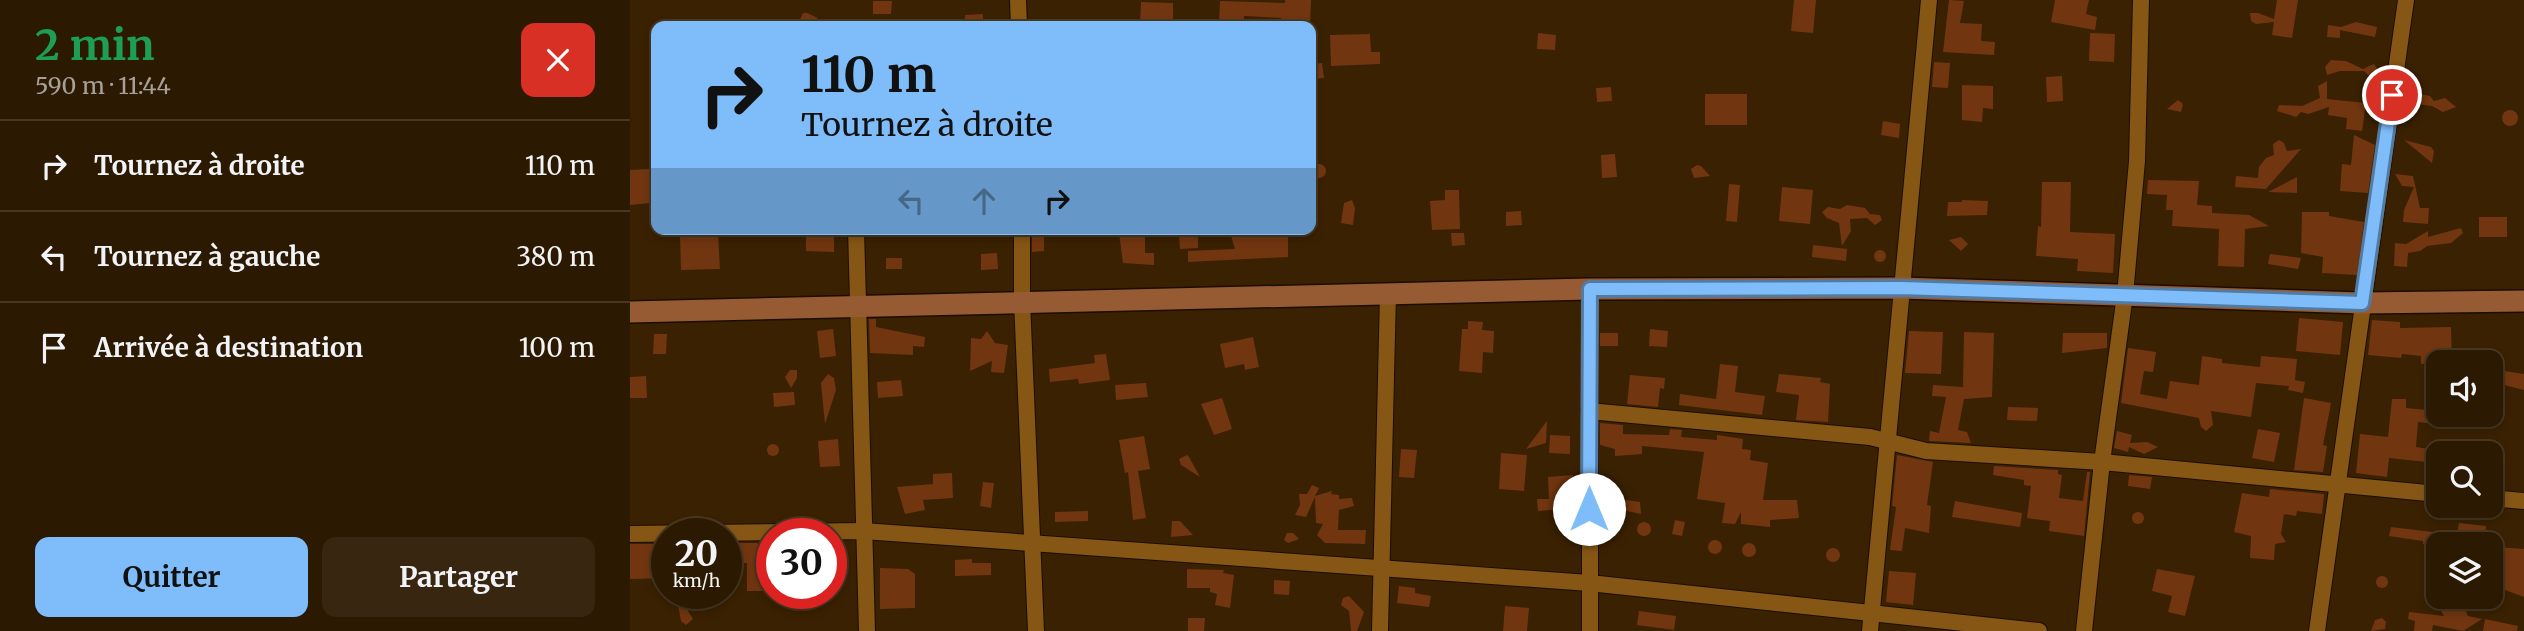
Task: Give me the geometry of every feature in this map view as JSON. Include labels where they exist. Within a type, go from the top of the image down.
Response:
[{"type":"main road","points":[[630,312],[1590,289],[1901,288],[2362,303],[2524,301]]},
{"type":"street","points":[[1018,0],[1019,21]]},
{"type":"street","points":[[1870,631],[1929,0]]},
{"type":"street","points":[[2084,631],[2102,461],[2126,295],[2137,160],[2141,0]]},
{"type":"street","points":[[2317,631],[2406,0]]},
{"type":"street","points":[[856,235],[867,631]]},
{"type":"street","points":[[1022,235],[1022,301],[1036,631]]},
{"type":"street","points":[[1590,289],[1590,631]]},
{"type":"street","points":[[1380,631],[1388,293]]},
{"type":"street","points":[[1588,411],[1870,437],[1888,444],[1926,451],[2102,461],[2426,493]]},
{"type":"street","points":[[2503,499],[2524,501]]},
{"type":"street","points":[[630,534],[863,531],[1589,583],[2039,631]]},
{"type":"building","points":[[1285,0],[1311,0],[1310,21],[1281,21],[1281,18],[1244,16],[1244,21],[1219,21],[1220,1],[1285,3]]},
{"type":"building","points":[[1794,0],[1816,0],[1813,33],[1791,31]]},
{"type":"building","points":[[1949,0],[1964,1],[1960,23],[1982,24],[1981,41],[1995,42],[1994,55],[1943,52]]},
{"type":"building","points":[[2055,0],[2089,0],[2086,14],[2097,17],[2095,30],[2051,22]]},
{"type":"building","points":[[2277,0],[2298,0],[2292,38],[2272,35],[2274,22],[2256,24],[2251,21],[2250,13],[2274,19]]},
{"type":"building","points":[[873,1],[892,1],[891,14],[873,14]]},
{"type":"building","points":[[1141,2],[1173,3],[1173,21],[1140,21]]},
{"type":"building","points":[[803,13],[818,18],[813,21],[799,21]]},
{"type":"building","points":[[983,14],[983,21],[965,21],[965,15]]},
{"type":"building","points":[[2356,22],[2377,27],[2375,37],[2340,30],[2340,38],[2327,37],[2328,25],[2341,27]]},
{"type":"building","points":[[1538,33],[1556,35],[1555,50],[1537,49]]},
{"type":"building","points":[[2090,33],[2115,34],[2114,62],[2089,61]]},
{"type":"building","points":[[1370,34],[1371,52],[1380,52],[1380,64],[1331,66],[1330,35]]},
{"type":"building","points":[[2331,60],[2346,61],[2363,69],[2374,64],[2380,73],[2371,78],[2364,71],[2340,71],[2327,75],[2325,67]]},
{"type":"building","points":[[1934,62],[1950,63],[1948,88],[1932,87]]},
{"type":"building","points":[[1322,63],[1324,78],[1316,79],[1316,64]]},
{"type":"building","points":[[2062,76],[2063,101],[2047,102],[2046,77]]},
{"type":"building","points":[[2327,81],[2327,99],[2366,103],[2362,131],[2346,129],[2347,118],[2328,115],[2329,107],[2308,114],[2301,112],[2296,117],[2277,111],[2279,105],[2302,106],[2320,98],[2318,86]]},
{"type":"building","points":[[1962,85],[1993,86],[1993,109],[1983,108],[1982,122],[1962,120]]},
{"type":"building","points":[[1611,87],[1612,101],[1597,102],[1596,88]]},
{"type":"building","points":[[2410,92],[2430,96],[2434,101],[2445,98],[2456,107],[2443,112],[2432,106],[2408,103]]},
{"type":"building","points":[[1705,94],[1747,94],[1747,125],[1705,125]]},
{"type":"building","points":[[2178,100],[2183,104],[2181,112],[2167,109]]},
{"type":"building","points":[[2510,110],[2518,118],[2510,126],[2502,118]]},
{"type":"building","points":[[1883,121],[1900,124],[1899,138],[1881,135]]},
{"type":"building","points":[[2354,135],[2375,145],[2368,193],[2340,191],[2342,164],[2351,165]]},
{"type":"building","points":[[2279,140],[2284,143],[2287,151],[2301,149],[2266,189],[2235,187],[2236,176],[2258,178],[2259,167],[2266,158],[2274,155],[2273,144]]},
{"type":"building","points":[[2404,140],[2431,147],[2434,151],[2432,163]]},
{"type":"building","points":[[1615,154],[1617,177],[1602,178],[1601,155]]},
{"type":"building","points":[[1316,165],[1325,168],[1324,176],[1316,177]]},
{"type":"building","points":[[1697,165],[1710,176],[1694,178],[1691,169]]},
{"type":"building","points":[[649,169],[651,203],[630,205],[630,170]]},
{"type":"building","points":[[2395,174],[2413,176],[2420,208],[2429,208],[2428,224],[2403,222],[2404,210],[2414,187],[2402,186]]},
{"type":"building","points":[[2297,177],[2297,193],[2268,192]]},
{"type":"building","points":[[2148,180],[2199,181],[2197,205],[2212,206],[2212,213],[2249,215],[2269,226],[2245,229],[2244,267],[2218,266],[2219,229],[2172,226],[2173,210],[2166,210],[2167,195],[2147,194]]},
{"type":"building","points":[[2042,182],[2071,182],[2070,232],[2115,234],[2113,273],[2077,271],[2078,259],[2036,256],[2038,226],[2041,227]]},
{"type":"building","points":[[1729,184],[1740,185],[1737,222],[1726,221]]},
{"type":"building","points":[[1782,187],[1813,190],[1810,224],[1779,221]]},
{"type":"building","points":[[1445,190],[1459,190],[1460,229],[1432,230],[1430,201],[1445,200]]},
{"type":"building","points":[[1352,200],[1355,208],[1353,225],[1341,223],[1344,203]]},
{"type":"building","points":[[1988,201],[1987,215],[1947,216],[1948,202]]},
{"type":"building","points":[[1847,205],[1865,208],[1870,214],[1880,215],[1882,220],[1875,225],[1867,218],[1850,219],[1851,231],[1842,246],[1839,223],[1827,218],[1822,212],[1828,207],[1840,209]]},
{"type":"building","points":[[1521,211],[1522,225],[1506,226],[1506,212]]},
{"type":"building","points":[[2302,212],[2329,212],[2329,216],[2364,222],[2357,275],[2322,273],[2323,257],[2301,253]]},
{"type":"building","points":[[2479,217],[2507,217],[2507,237],[2479,237]]},
{"type":"building","points":[[2461,228],[2463,233],[2451,243],[2427,246],[2420,251],[2408,253],[2407,267],[2394,266],[2395,243],[2406,244],[2428,231],[2428,237]]},
{"type":"building","points":[[1451,233],[1464,233],[1465,245],[1452,246]]},
{"type":"building","points":[[680,235],[718,235],[720,269],[681,270]]},
{"type":"building","points":[[806,235],[834,235],[834,252],[806,251]]},
{"type":"building","points":[[1032,235],[1044,235],[1044,251],[1032,252]]},
{"type":"building","points":[[1119,235],[1145,235],[1145,253],[1154,253],[1154,265],[1123,263]]},
{"type":"building","points":[[1179,235],[1198,235],[1198,248],[1180,249]]},
{"type":"building","points":[[1231,235],[1288,235],[1288,257],[1188,262],[1188,251],[1235,249]]},
{"type":"building","points":[[1961,237],[1968,244],[1961,251],[1949,240]]},
{"type":"building","points":[[1813,245],[1847,249],[1846,261],[1812,257]]},
{"type":"building","points":[[1880,250],[1886,256],[1880,262],[1874,256]]},
{"type":"building","points":[[997,253],[998,269],[981,270],[981,254]]},
{"type":"building","points":[[2270,254],[2301,258],[2298,269],[2268,264]]},
{"type":"building","points":[[886,258],[902,258],[902,269],[886,269]]},
{"type":"building","points":[[2299,318],[2343,322],[2340,355],[2296,351]]},
{"type":"building","points":[[869,319],[876,319],[876,327],[925,337],[924,347],[913,346],[913,355],[870,353]]},
{"type":"building","points":[[2372,320],[2400,322],[2400,328],[2451,327],[2452,350],[2426,350],[2426,363],[2421,364],[2421,356],[2402,354],[2401,358],[2368,355]]},
{"type":"building","points":[[1468,321],[1483,322],[1482,330],[1494,331],[1493,353],[1483,352],[1482,373],[1459,371],[1462,329],[1468,329]]},
{"type":"building","points":[[833,329],[836,356],[820,358],[817,331]]},
{"type":"building","points":[[1650,329],[1668,331],[1667,347],[1649,346]]},
{"type":"building","points":[[987,331],[995,343],[1008,345],[1004,373],[991,372],[992,361],[970,371],[971,338],[981,339]]},
{"type":"building","points":[[1909,331],[1943,332],[1941,374],[1905,373]]},
{"type":"building","points":[[1964,332],[1994,333],[1992,397],[1964,399],[1958,430],[1967,432],[1971,443],[1929,441],[1930,431],[1939,433],[1946,397],[1932,396],[1933,385],[1963,387]]},
{"type":"building","points":[[1600,333],[1618,333],[1618,346],[1600,346]]},
{"type":"building","points":[[2063,333],[2107,333],[2107,348],[2062,353]]},
{"type":"building","points":[[654,334],[667,334],[666,354],[653,354]]},
{"type":"building","points":[[1253,337],[1259,367],[1245,370],[1244,364],[1225,368],[1220,344]]},
{"type":"building","points":[[2128,348],[2156,352],[2153,372],[2144,371],[2140,394],[2167,399],[2170,381],[2199,385],[2202,356],[2222,359],[2222,363],[2260,367],[2261,356],[2297,359],[2295,380],[2305,382],[2303,393],[2288,390],[2289,386],[2256,383],[2251,417],[2211,411],[2213,425],[2206,431],[2201,427],[2199,418],[2121,403]]},
{"type":"building","points":[[1106,354],[1110,380],[1079,384],[1078,379],[1050,382],[1049,369],[1095,363],[1094,355]]},
{"type":"building","points":[[1720,364],[1738,366],[1735,392],[1765,396],[1762,415],[1679,405],[1680,394],[1716,399]]},
{"type":"building","points":[[790,370],[797,370],[797,378],[791,388],[785,377]]},
{"type":"building","points":[[2504,371],[2524,374],[2524,390],[2503,385]]},
{"type":"building","points":[[828,374],[834,378],[836,390],[825,424],[821,383]]},
{"type":"building","points":[[1779,374],[1821,378],[1820,382],[1830,384],[1828,422],[1796,420],[1799,395],[1776,392]]},
{"type":"building","points":[[1630,375],[1665,378],[1664,389],[1660,388],[1658,407],[1627,404]]},
{"type":"building","points":[[646,376],[647,398],[630,398],[630,377]]},
{"type":"building","points":[[901,380],[903,396],[878,398],[877,382]]},
{"type":"building","points":[[1146,383],[1148,397],[1116,400],[1115,385]]},
{"type":"building","points":[[794,392],[795,405],[774,407],[773,393]]},
{"type":"building","points":[[1222,398],[1232,429],[1214,435],[1201,404]]},
{"type":"building","points":[[2304,398],[2331,403],[2323,445],[2327,446],[2323,472],[2294,470]]},
{"type":"building","points":[[2392,399],[2406,399],[2406,408],[2426,410],[2426,423],[2418,422],[2416,447],[2426,449],[2426,462],[2389,458],[2387,477],[2356,473],[2360,434],[2388,437]]},
{"type":"building","points":[[2008,407],[2038,408],[2037,421],[2007,420]]},
{"type":"building","points":[[1547,421],[1546,443],[1526,449]]},
{"type":"building","points":[[1600,423],[1623,425],[1623,434],[1669,435],[1670,429],[1682,430],[1681,437],[1717,440],[1717,435],[1743,439],[1742,449],[1751,450],[1750,460],[1768,463],[1763,500],[1797,500],[1799,518],[1770,520],[1770,527],[1741,524],[1741,512],[1735,524],[1722,523],[1725,503],[1697,499],[1704,452],[1642,446],[1642,454],[1615,456],[1615,449],[1600,445]]},
{"type":"building","points":[[2258,429],[2280,433],[2274,462],[2252,458]]},
{"type":"building","points":[[2117,431],[2132,435],[2130,443],[2147,442],[2158,447],[2144,454],[2129,447],[2128,452],[2114,448]]},
{"type":"building","points":[[1550,435],[1570,436],[1570,454],[1549,453]]},
{"type":"building","points":[[1144,436],[1150,469],[1138,471],[1146,518],[1133,520],[1128,472],[1125,473],[1119,440]]},
{"type":"building","points":[[838,439],[840,466],[820,467],[818,441]]},
{"type":"building","points":[[773,444],[779,450],[773,456],[767,450]]},
{"type":"building","points":[[1401,449],[1417,450],[1414,478],[1399,477]]},
{"type":"building","points":[[1501,453],[1527,455],[1524,491],[1499,489]]},
{"type":"building","points":[[1187,455],[1200,477],[1181,465],[1179,459]]},
{"type":"building","points":[[1897,455],[1933,462],[1927,505],[1931,506],[1929,533],[1905,528],[1902,551],[1890,550],[1896,507],[1892,506]]},
{"type":"building","points":[[1994,466],[2058,470],[2058,474],[2062,475],[2059,498],[2083,501],[2087,472],[2090,472],[2084,536],[2049,531],[2050,521],[2027,518],[2031,486],[2024,485],[2024,480],[1993,475]]},
{"type":"building","points":[[952,473],[953,498],[923,500],[925,510],[905,514],[897,487],[933,484],[933,474]]},
{"type":"building","points":[[1573,475],[1574,508],[1538,511],[1537,499],[1549,499],[1548,477]]},
{"type":"building","points":[[2129,475],[2152,477],[2150,489],[2128,486]]},
{"type":"building","points":[[983,482],[994,483],[991,508],[980,506]]},
{"type":"building","points":[[1312,485],[1319,488],[1315,496],[1332,491],[1331,494],[1339,495],[1339,499],[1352,498],[1354,506],[1339,510],[1338,530],[1366,530],[1365,544],[1325,543],[1317,535],[1323,524],[1316,523],[1315,497],[1306,517],[1295,515],[1300,505],[1299,494],[1307,494]]},
{"type":"building","points":[[2270,489],[2324,494],[2322,514],[2297,511],[2296,516],[2284,514],[2281,534],[2286,542],[2275,544],[2274,560],[2250,558],[2251,536],[2234,532],[2242,493],[2269,497]]},
{"type":"building","points":[[1604,497],[1640,502],[1641,514],[1603,506]]},
{"type":"building","points":[[1955,501],[2022,513],[2020,527],[1952,517]]},
{"type":"building","points":[[1088,511],[1088,521],[1055,522],[1055,512]]},
{"type":"building","points":[[2138,512],[2144,518],[2138,524],[2132,518]]},
{"type":"building","points":[[1675,520],[1685,522],[1682,536],[1672,534]]},
{"type":"building","points":[[1172,521],[1180,521],[1193,535],[1171,537]]},
{"type":"building","points":[[1641,522],[1647,522],[1651,529],[1647,536],[1641,536],[1637,532],[1637,526]]},
{"type":"building","points":[[2459,523],[2486,526],[2485,532],[2458,532]]},
{"type":"building","points":[[2391,527],[2432,532],[2426,532],[2426,544],[2423,544],[2423,541],[2389,536]]},
{"type":"building","points":[[1287,533],[1293,533],[1299,539],[1288,543],[1284,540]]},
{"type":"building","points":[[1715,540],[1720,542],[1720,552],[1715,554],[1710,552],[1708,547],[1710,542]]},
{"type":"building","points":[[742,543],[756,543],[756,591],[747,591],[747,563],[742,563]]},
{"type":"building","points":[[1746,543],[1752,543],[1756,550],[1752,557],[1746,557],[1742,553],[1742,547]]},
{"type":"building","points":[[630,544],[651,544],[651,578],[630,579]]},
{"type":"building","points":[[2503,547],[2524,549],[2524,597],[2503,589]]},
{"type":"building","points":[[1833,548],[1838,550],[1838,560],[1833,562],[1828,560],[1826,555],[1828,550]]},
{"type":"building","points":[[972,559],[972,563],[991,563],[991,575],[955,576],[955,560]]},
{"type":"building","points":[[880,568],[908,569],[915,574],[915,608],[880,609]]},
{"type":"building","points":[[1187,569],[1224,570],[1223,573],[1234,575],[1230,608],[1215,605],[1217,594],[1210,592],[1210,588],[1187,588]]},
{"type":"building","points":[[2157,569],[2195,576],[2185,616],[2168,612],[2172,596],[2152,591]]},
{"type":"building","points":[[1889,571],[1916,573],[1913,605],[1886,602]]},
{"type":"building","points":[[2382,576],[2388,582],[2382,588],[2376,582]]},
{"type":"building","points":[[1274,580],[1290,581],[1289,595],[1274,594]]},
{"type":"building","points":[[1399,586],[1415,588],[1415,593],[1431,596],[1429,607],[1397,603]]},
{"type":"building","points":[[1349,596],[1364,612],[1357,631],[1351,631],[1349,611],[1341,605],[1343,598]]},
{"type":"building","points":[[1505,606],[1529,608],[1527,631],[1503,631]]},
{"type":"building","points":[[679,609],[688,609],[693,619],[686,625],[681,621]]},
{"type":"building","points":[[2440,609],[2465,609],[2468,616],[2482,619],[2463,631],[2433,625],[2432,631],[2414,631],[2415,621],[2408,619],[2409,612],[2444,616]]},
{"type":"building","points":[[1639,611],[1676,616],[1674,630],[1637,625]]},
{"type":"building","points":[[1188,618],[1205,618],[1204,631],[1188,631]]},
{"type":"building","points":[[2382,618],[2386,622],[2385,629],[2371,631],[2375,620]]},
{"type":"building","points":[[2485,619],[2518,626],[2517,631],[2483,631]]},
{"type":"route","points":[[1589,509],[1590,289],[1901,288],[2362,303],[2392,95]]}]
